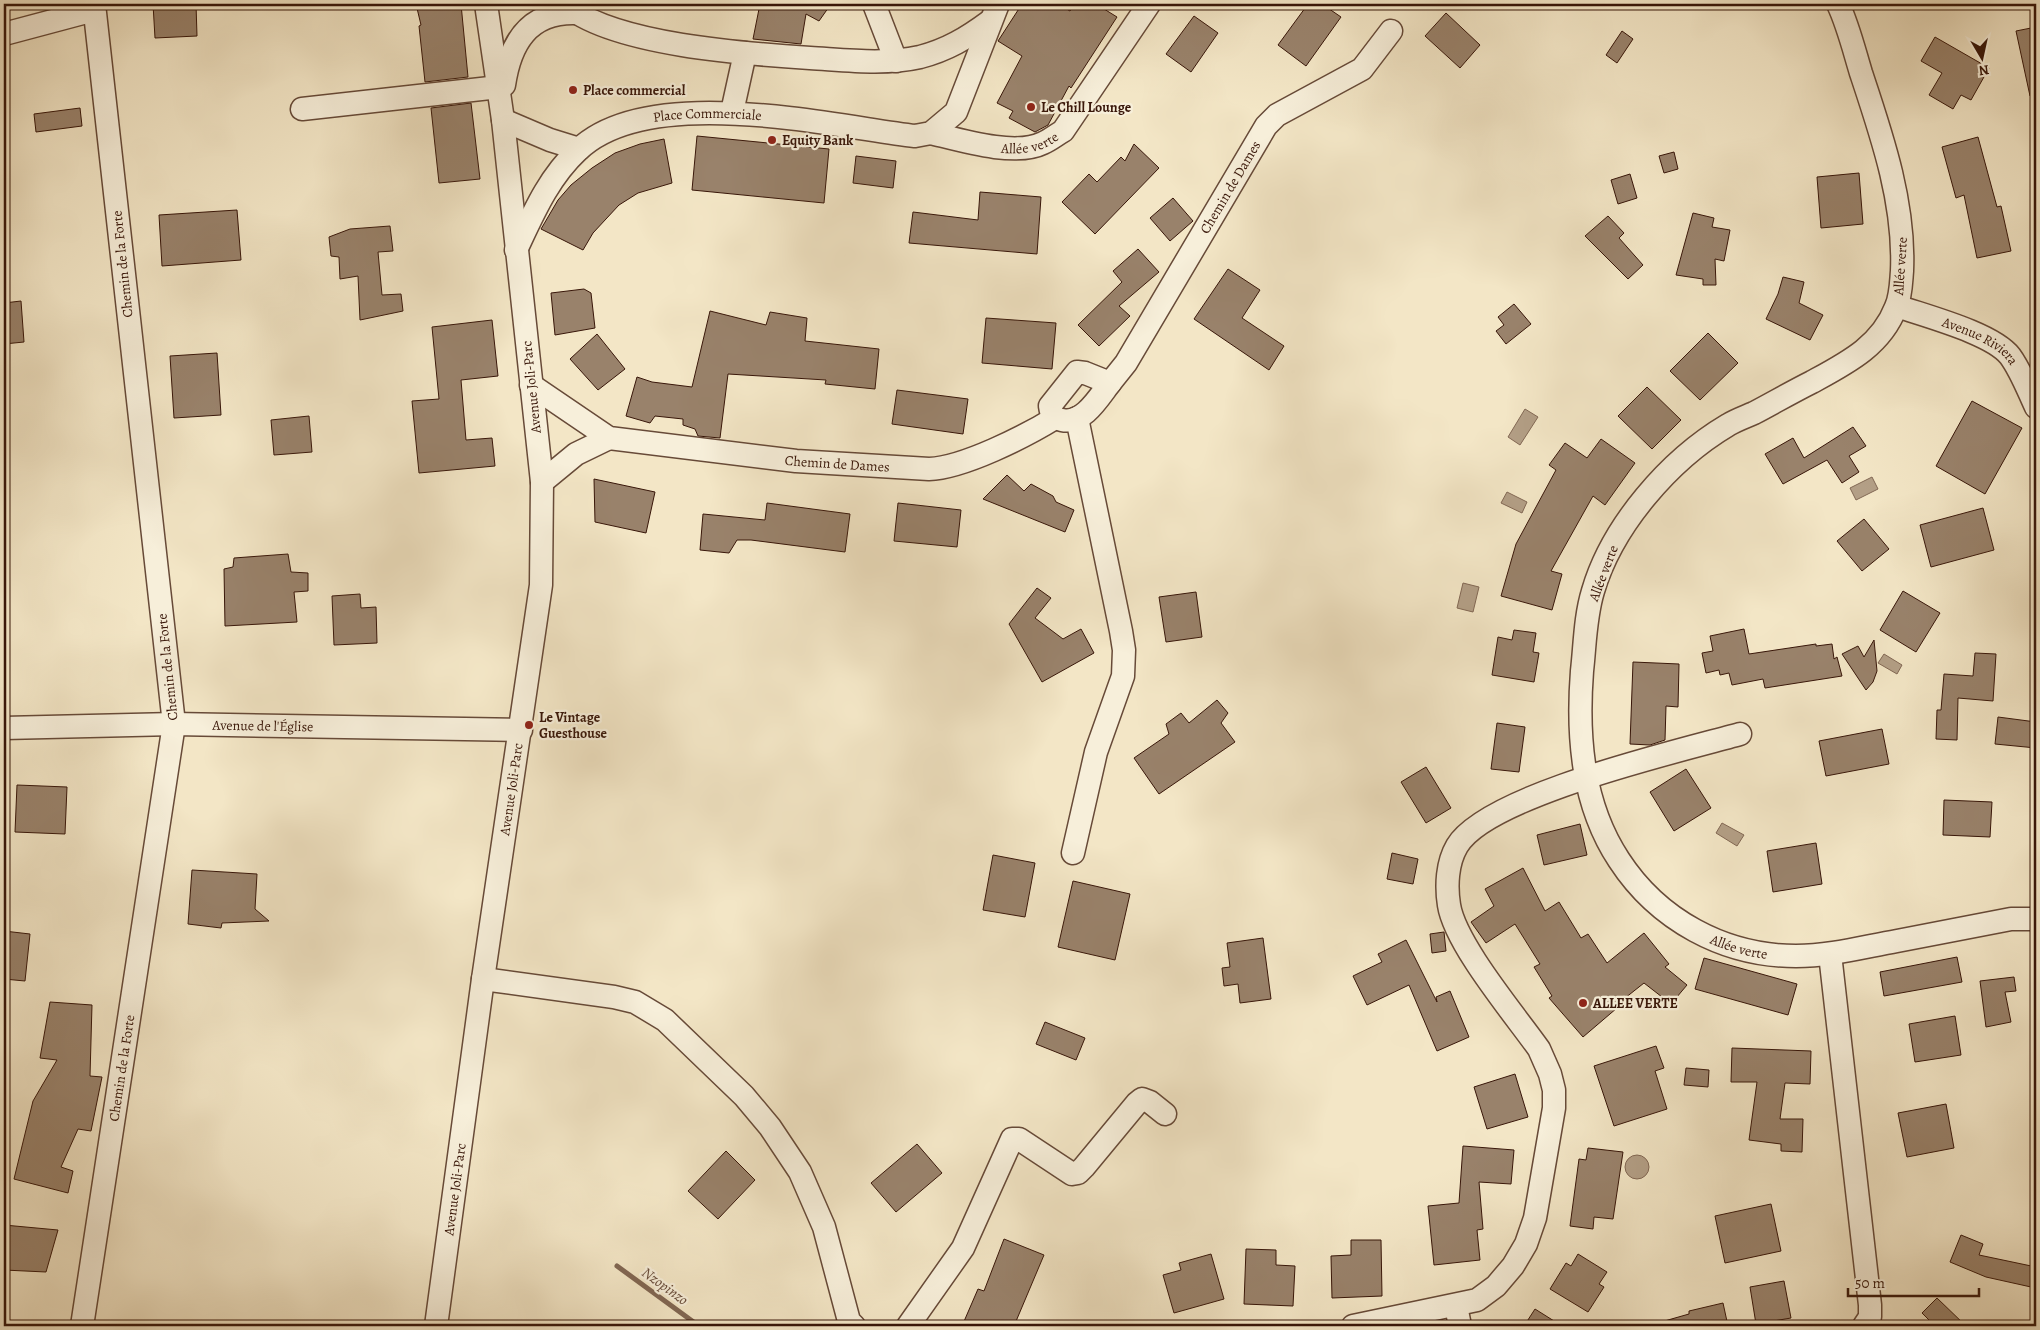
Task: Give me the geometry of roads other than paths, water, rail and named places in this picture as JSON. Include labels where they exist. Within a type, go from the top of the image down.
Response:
[{"type":"street","points":[[486,4],[501,105]]},
{"type":"street","points":[[874,4],[896,61]]},
{"type":"street","name":"Allée verte","points":[[931,133],[990,146],[1016,148],[1042,144],[1062,130],[1149,4]]},
{"type":"street","name":"Allée verte","points":[[1838,4],[1869,96],[1889,166],[1902,225],[1901,285],[1897,306],[1877,340],[1850,361],[1727,425],[1672,469],[1630,515],[1601,568],[1592,593],[1587,622],[1580,703],[1585,778],[1598,824],[1618,859],[1647,895],[1678,922],[1724,944],[1772,955],[1830,954],[2011,919],[2036,919]]},
{"type":"street","points":[[4,34],[94,7]]},
{"type":"street","name":"Chemin de la Forte","points":[[82,1326],[174,724],[94,7]]},
{"type":"street","points":[[501,105],[507,65],[518,40],[526,31],[544,19],[566,13],[570,8],[639,36],[744,54],[838,60],[896,61],[942,50],[963,41],[994,12]]},
{"type":"street","points":[[931,133],[956,112],[994,12]]},
{"type":"street","name":"Chemin de Dames","points":[[1078,418],[1093,406],[1126,363],[1266,126],[1277,115],[1362,69],[1391,31]]},
{"type":"street","points":[[732,112],[744,54]]},
{"type":"street","points":[[302,109],[501,105],[550,140],[579,148]]},
{"type":"street","name":"Avenue Joli-Parc","points":[[436,1326],[483,979],[540,602],[542,482],[501,105]]},
{"type":"street","name":"Place Commerciale","points":[[516,250],[542,197],[558,171],[579,148],[601,133],[628,123],[658,116],[732,112],[914,136],[931,133]]},
{"type":"street","name":"Avenue Riviera","points":[[1897,306],[1981,336],[1997,344],[2009,355],[2036,407]]},
{"type":"street","points":[[1073,853],[1096,752],[1123,676],[1125,663],[1121,631],[1078,418],[1067,421],[1055,418],[1051,413],[1050,406],[1077,372],[1085,372],[1110,383]]},
{"type":"street","points":[[531,385],[609,438],[576,454],[542,482]]},
{"type":"street","name":"Chemin de Dames","points":[[609,438],[796,461],[940,469],[989,451],[1032,432],[1055,418]]},
{"type":"street","name":"Avenue de l'Église","points":[[4,728],[174,724],[521,730]]},
{"type":"street","points":[[1353,1326],[1458,1316],[1496,1286],[1513,1266],[1526,1244],[1535,1218],[1554,1108],[1554,1090],[1546,1062],[1539,1049],[1464,943],[1454,923],[1449,906],[1448,878],[1451,861],[1458,845],[1490,818],[1515,804],[1585,778],[1740,734]]},
{"type":"street","points":[[1830,954],[1872,1323]]},
{"type":"street","points":[[483,979],[614,997],[634,1002],[665,1020],[744,1096],[770,1127],[800,1172],[824,1227],[849,1321],[854,1326]]},
{"type":"street","points":[[908,1326],[960,1254],[1012,1139],[1018,1139],[1072,1174],[1078,1173],[1084,1167],[1136,1102],[1142,1099],[1150,1102],[1165,1114]]},
{"type":"waterway","name":"Nzopinzo","points":[[617,1266],[699,1326]]},
{"type":"place","name":"Place commercial","points":[[573,90]]},
{"type":"place","name":"Le Chill Lounge","points":[[1031,107]]},
{"type":"place","name":"Equity Bank","points":[[772,140]]},
{"type":"place","name":"Le Vintage Guesthouse","points":[[529,725]]},
{"type":"place","name":"ALLEE VERTE","points":[[1583,1003]]}]
